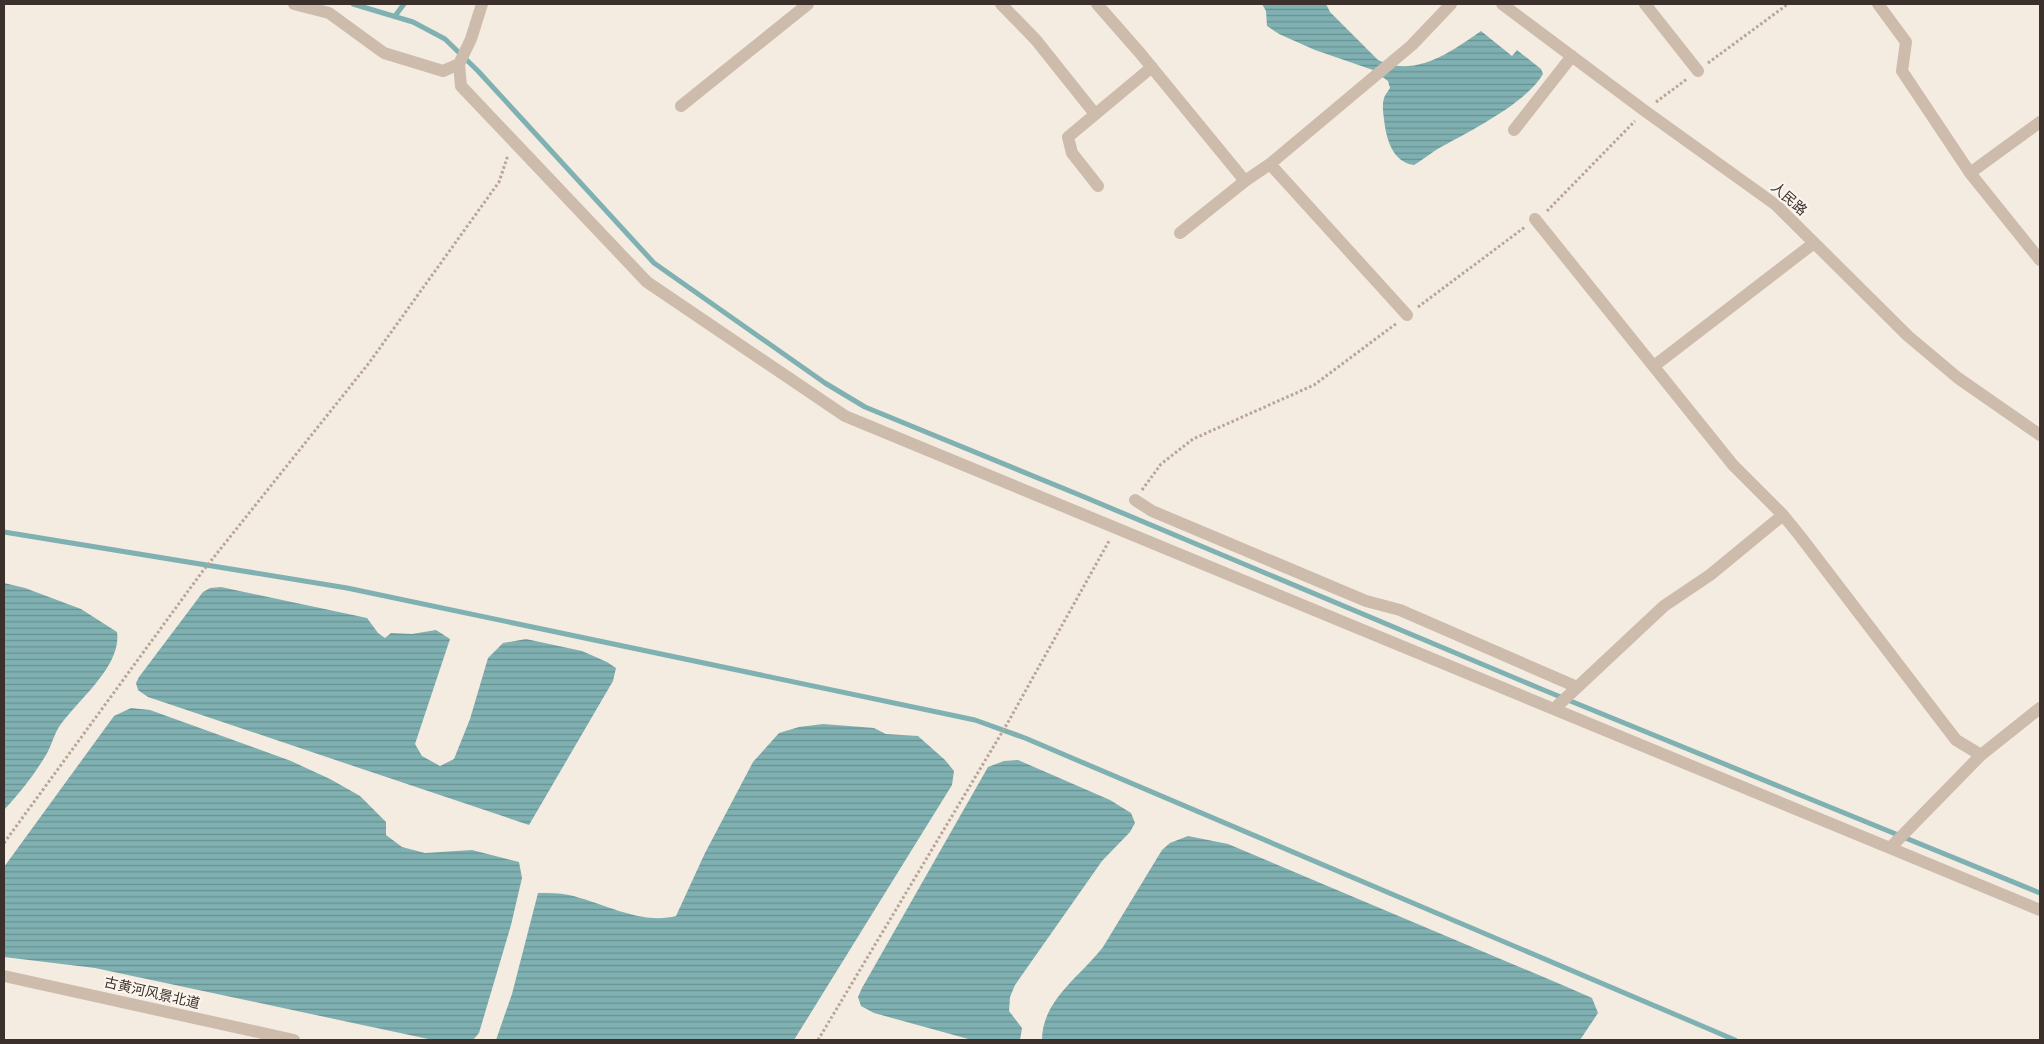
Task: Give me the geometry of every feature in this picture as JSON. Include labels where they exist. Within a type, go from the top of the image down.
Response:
[{"type":"street","points":[[294,4],[329,13],[384,53],[443,71],[459,64]]},
{"type":"street","points":[[482,4],[459,64],[461,86],[647,282],[845,416],[1892,845],[2040,910]]},
{"type":"street","points":[[681,106],[808,4]]},
{"type":"street","points":[[1001,4],[1036,40],[1095,114]]},
{"type":"street","points":[[1097,4],[1152,67],[1245,181]]},
{"type":"street","points":[[1180,233],[1245,181],[1270,164],[1412,45],[1451,4]]},
{"type":"street","name":"人民路","points":[[1502,4],[1645,111],[1776,205],[1908,336],[1958,378],[2040,435]]},
{"type":"street","points":[[1645,4],[1698,71]]},
{"type":"street","points":[[1878,4],[1906,42],[1902,72],[1970,173],[2040,260]]},
{"type":"street","points":[[1514,130],[1572,56]]},
{"type":"street","points":[[1098,186],[1072,153],[1068,137],[1152,67]]},
{"type":"street","points":[[1970,173],[2040,122]]},
{"type":"street","points":[[1270,164],[1407,315]]},
{"type":"street","points":[[1535,220],[1733,466],[1783,515],[1956,740],[1981,755]]},
{"type":"street","points":[[1654,366],[1814,243]]},
{"type":"street","points":[[1135,500],[1152,511],[1366,601],[1400,610],[1574,690]]},
{"type":"street","points":[[1556,707],[1664,606],[1710,575],[1783,515]]},
{"type":"street","points":[[1892,845],[1981,755],[2040,708]]},
{"type":"street","name":"古黄河风景北道","points":[[4,976],[294,1040]]},
{"type":"path","points":[[1135,500],[1161,464],[1193,439],[1314,385],[1547,211],[1645,111],[1788,4]]},
{"type":"path","points":[[4,842],[202,572],[380,347],[499,182],[512,140]]},
{"type":"path","points":[[818,1040],[999,737],[1116,528]]},
{"type":"water","points":[[1262,4],[1326,4],[1330,12],[1378,60],[1392,65],[1406,66],[1432,60],[1458,47],[1481,31],[1512,56],[1517,50],[1541,69],[1543,74],[1535,85],[1512,105],[1414,165],[1400,159],[1395,154],[1389,141],[1383,108],[1384,98],[1390,88],[1388,81],[1373,70],[1315,50],[1279,34],[1267,26],[1266,11]]},
{"type":"water","points":[[4,583],[25,588],[81,609],[117,632],[117,644],[113,657],[98,681],[61,724],[37,770],[4,810]]},
{"type":"water","points":[[221,587],[367,618],[378,633],[385,638],[391,633],[412,634],[436,630],[450,639],[415,744],[422,756],[440,766],[454,759],[470,719],[488,658],[503,643],[526,639],[582,651],[616,668],[613,681],[529,825],[148,697],[138,690],[136,683],[139,677],[203,592],[210,588]]},
{"type":"water","points":[[131,708],[150,710],[291,761],[330,779],[360,796],[386,822],[386,835],[402,847],[425,853],[472,850],[519,862],[522,878],[511,925],[479,1033],[473,1040],[433,1040],[95,968],[4,957],[4,867],[114,716]]},
{"type":"water","points":[[823,724],[874,728],[886,734],[918,736],[945,760],[954,771],[952,785],[794,1040],[496,1040],[512,994],[538,893],[569,895],[622,912],[649,918],[676,916],[705,853],[753,762],[779,733],[799,727]]},
{"type":"water","points":[[1018,760],[1110,800],[1131,813],[1135,823],[1130,832],[1102,861],[1015,985],[1010,997],[1009,1011],[1022,1028],[1020,1040],[972,1040],[874,1013],[861,1006],[858,997],[862,988],[988,767],[1004,761]]},
{"type":"water","points":[[1188,836],[1228,844],[1567,987],[1592,998],[1598,1013],[1580,1040],[1042,1040],[1048,1013],[1064,989],[1103,947],[1162,850],[1170,843]]},
{"type":"waterway","points":[[353,4],[413,22],[445,39],[478,71],[654,263],[825,383],[865,407],[1546,691],[2040,893]]},
{"type":"waterway","points":[[395,16],[404,4]]},
{"type":"waterway","points":[[4,532],[347,588],[975,720],[1025,738],[1735,1040]]}]
